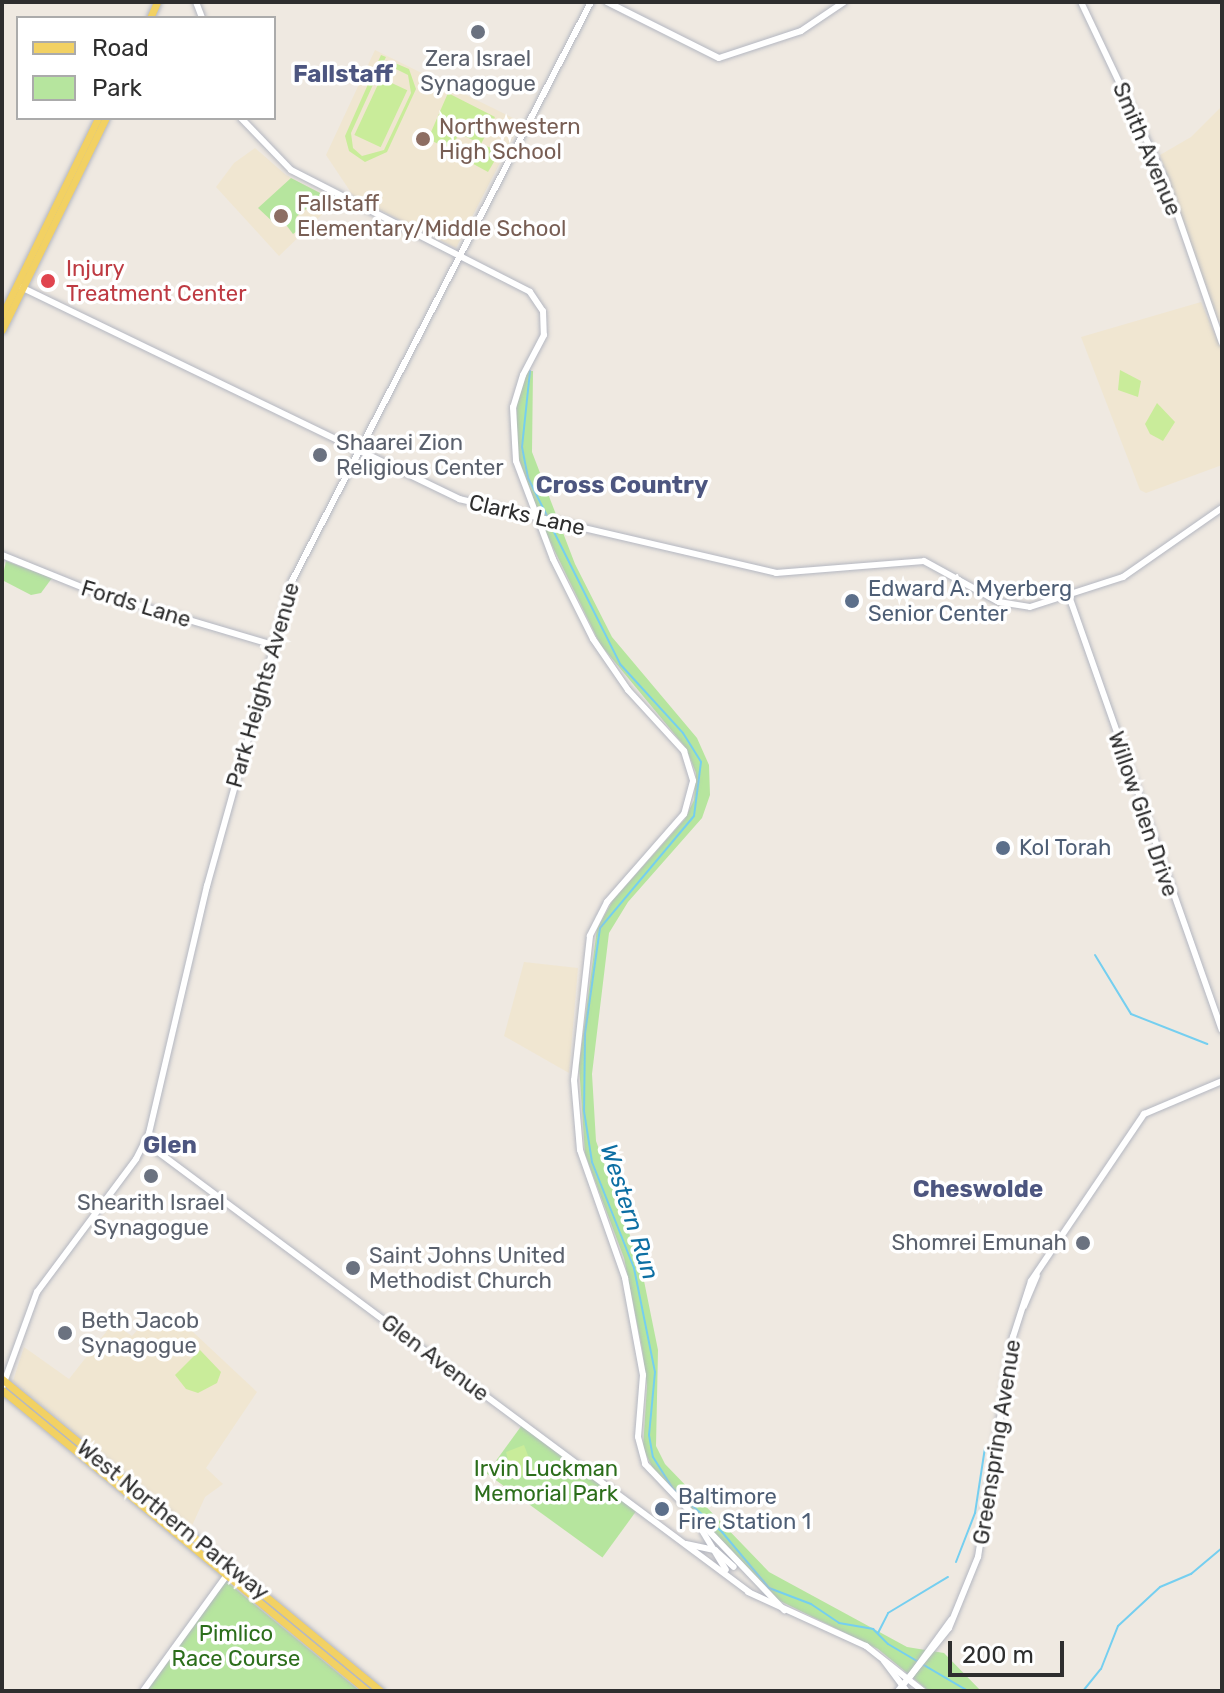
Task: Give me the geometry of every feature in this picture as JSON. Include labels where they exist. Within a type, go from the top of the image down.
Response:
[{"type":"main road","name":"Park Heights Avenue","points":[[3,1384],[37,1292],[146,1143],[273,645],[294,575],[591,2]]},
{"type":"main road","points":[[607,2],[719,58],[801,31],[844,2]]},
{"type":"main road","name":"Smith Avenue","points":[[1081,2],[1166,181],[1222,343]]},
{"type":"main road","points":[[2,330],[55,206],[97,120]]},
{"type":"main road","points":[[2,315],[50,233],[105,120]]},
{"type":"main road","points":[[243,120],[271,155],[294,173],[532,293],[543,311],[545,331],[518,385],[511,428],[516,461],[600,651],[684,751],[693,775],[684,814],[619,887],[593,928],[584,964],[574,1080],[580,1150],[620,1260],[634,1321],[643,1381],[641,1451],[652,1475],[784,1610]]},
{"type":"main road","points":[[50,233],[55,206]]},
{"type":"main road","name":"Clarks Lane","points":[[19,286],[459,499],[776,573],[919,561],[1006,604],[1030,607],[1132,572],[1222,508]]},
{"type":"main road","name":"Fords Lane","points":[[2,555],[91,591],[273,645]]},
{"type":"main road","name":"Willow Glen Drive","points":[[1069,596],[1222,1030]]},
{"type":"main road","name":"Greenspring Avenue","points":[[902,1689],[953,1618],[987,1524],[1022,1309],[1037,1275],[1139,1119],[1158,1105],[1222,1081]]},
{"type":"main road","name":"Glen Avenue","points":[[146,1143],[749,1592]]},
{"type":"main road","name":"West Northern Parkway","points":[[3,1384],[367,1691]]},
{"type":"main road","points":[[699,1526],[710,1549],[749,1592],[879,1655],[923,1691]]},
{"type":"main road","name":"Glen Avenue","points":[[686,1544],[710,1549],[753,1581]]},
{"type":"main road","points":[[143,1691],[229,1572]]},
{"type":"main road","name":"West Northern Parkway","points":[[229,1572],[381,1691]]},
{"type":"main road","points":[[879,1655],[902,1689]]},
{"type":"shaded area","name":"Northwestern High School","points":[[375,50],[521,122],[456,248],[354,197],[326,155]]},
{"type":"shaded area","points":[[1222,106],[1222,322],[1218,322],[1160,155],[1191,137]]},
{"type":"shaded area","name":"Fallstaff Elementary/Middle School","points":[[255,148],[286,175],[336,201],[279,256],[216,187],[234,163]]},
{"type":"shaded area","points":[[1201,302],[1222,351],[1222,465],[1146,493],[1140,490],[1081,337]]},
{"type":"shaded area","points":[[524,962],[578,968],[569,1073],[504,1036]]},
{"type":"shaded area","points":[[150,1316],[166,1330],[177,1317],[257,1392],[206,1468],[223,1484],[205,1497],[191,1528],[13,1381],[24,1347],[69,1379],[113,1323],[132,1336]]},
{"type":"green space","points":[[381,55],[386,57],[382,65],[395,63],[409,69],[416,89],[387,152],[365,162],[349,151],[345,136]],"holes":[[[394,68],[408,75],[411,93],[384,150],[362,156],[353,148],[351,133],[377,76]]]},
{"type":"green space","points":[[381,78],[407,90],[381,147],[354,135]]},
{"type":"green space","points":[[448,93],[495,117],[481,144],[458,133],[453,151],[428,139]]},
{"type":"green space","points":[[481,145],[501,150],[488,172],[466,160]]},
{"type":"green space","points":[[291,178],[324,195],[296,217],[304,226],[293,234],[281,218],[274,223],[258,208]]},
{"type":"green space","points":[[1120,370],[1141,381],[1138,397],[1118,390]]},
{"type":"green space","points":[[528,371],[533,371],[532,452],[575,564],[612,637],[697,738],[709,765],[710,795],[702,818],[628,902],[609,933],[592,1074],[596,1141],[641,1266],[658,1350],[656,1446],[665,1464],[769,1572],[907,1647],[944,1653],[981,1691],[929,1691],[878,1649],[774,1598],[654,1471],[643,1448],[647,1386],[642,1348],[624,1258],[585,1154],[579,1065],[597,929],[613,900],[685,819],[694,800],[696,773],[686,748],[600,644],[546,533],[516,451],[517,398]]},
{"type":"green space","points":[[1157,403],[1175,422],[1163,441],[1150,434],[1145,424]]},
{"type":"green space","points":[[6,561],[52,578],[41,593],[31,595],[2,580]]},
{"type":"green space","points":[[200,1350],[221,1372],[217,1383],[198,1393],[186,1389],[175,1375]]},
{"type":"green space","name":"Irvin Luckman Memorial Park","points":[[522,1425],[638,1509],[602,1558],[487,1474]]},
{"type":"green space","points":[[524,1445],[534,1471],[513,1479],[506,1452]]},
{"type":"green space","name":"Pimlico Race Course","points":[[226,1581],[360,1691],[147,1691]]},
{"type":"waterway","name":"Western Run","points":[[530,371],[522,447],[528,478],[547,516]]},
{"type":"waterway","name":"Western Run","points":[[549,522],[620,664],[683,733],[701,762],[694,816],[600,928],[585,1034],[584,1111],[592,1162],[634,1268],[655,1372],[649,1435],[653,1457],[672,1488],[722,1532],[769,1588],[811,1604],[839,1623],[873,1629],[888,1644],[968,1691]]},
{"type":"waterway","points":[[1095,955],[1131,1014],[1207,1044]]},
{"type":"waterway","points":[[956,1562],[975,1513],[985,1448]]},
{"type":"waterway","points":[[1083,1691],[1101,1669],[1118,1626],[1160,1587],[1191,1574],[1222,1548]]},
{"type":"waterway","points":[[878,1633],[888,1613],[948,1577]]},
{"type":"place","name":"Zera Israel Synagogue","points":[[478,32]]},
{"type":"place","name":"Northwestern High School","points":[[423,139]]},
{"type":"place","name":"Fallstaff Elementary/Middle School","points":[[281,216]]},
{"type":"place","name":"Injury Treatment Center","points":[[48,281]]},
{"type":"place","name":"Shaarei Zion Religious Center","points":[[320,455]]},
{"type":"place","name":"Edward A. Myerberg Senior Center","points":[[852,601]]},
{"type":"place","name":"Kol Torah","points":[[1003,848]]},
{"type":"place","name":"Shearith Israel Synagogue","points":[[151,1176]]},
{"type":"place","name":"Shomrei Emunah","points":[[1083,1243]]},
{"type":"place","name":"Saint Johns United Methodist Church","points":[[353,1268]]},
{"type":"place","name":"Beth Jacob Synagogue","points":[[65,1333]]},
{"type":"place","name":"Baltimore Fire Station 1","points":[[662,1509]]},
{"type":"district","name":"Fallstaff","points":[[343,75]]},
{"type":"district","name":"Cross Country","points":[[622,486]]},
{"type":"district","name":"Glen","points":[[170,1146]]},
{"type":"district","name":"Cheswolde","points":[[978,1190]]}]
